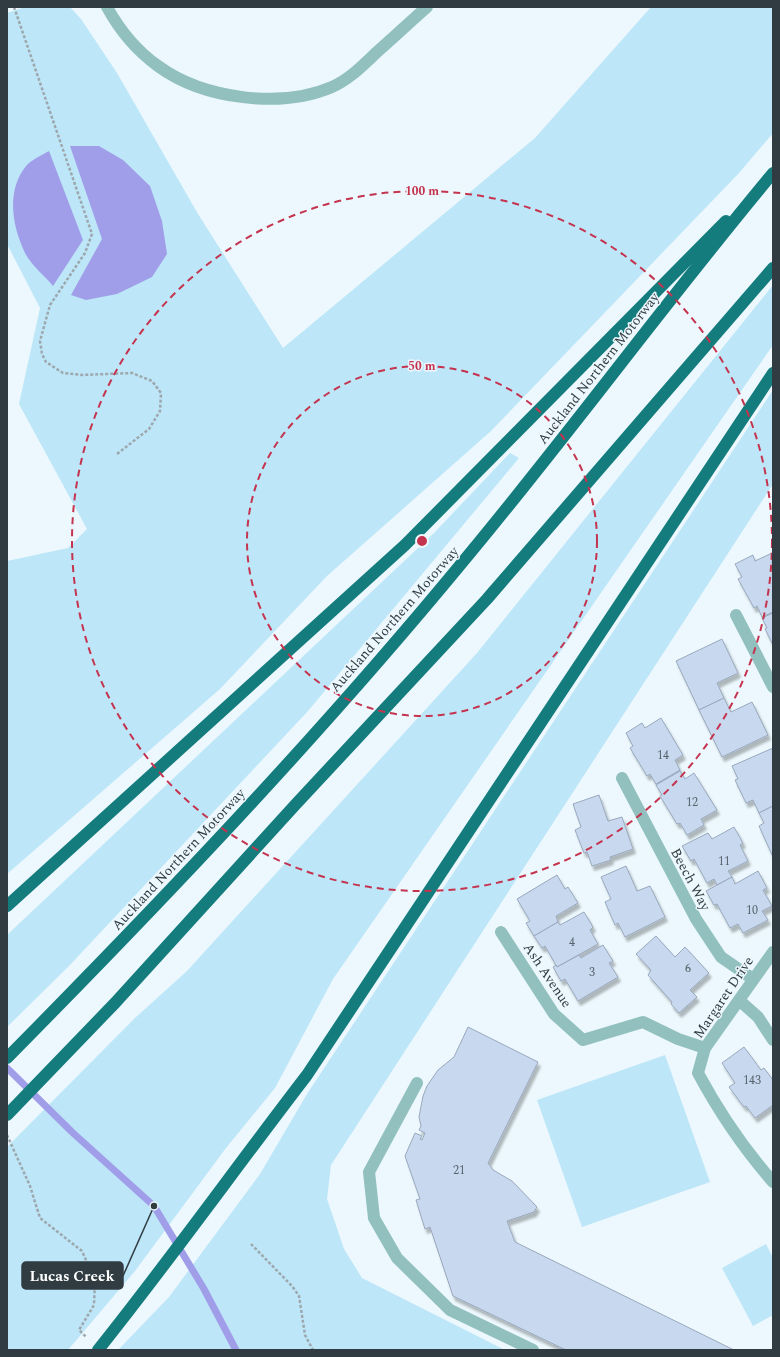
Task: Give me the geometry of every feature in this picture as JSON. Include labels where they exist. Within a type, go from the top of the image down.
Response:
[{"type":"highway","points":[[7,906],[405,545],[771,175]]},
{"type":"highway","name":"Auckland Northern Motorway","points":[[7,1058],[84,980],[281,772],[456,570],[771,175]]},
{"type":"highway","points":[[7,1114],[116,1003],[296,804],[487,599],[773,268]]},
{"type":"highway","points":[[98,1350],[152,1284],[242,1160],[307,1075],[773,373]]},
{"type":"street","points":[[106,7],[115,22],[130,40],[158,67],[178,78],[215,92],[272,99],[295,97],[332,87],[351,76],[427,7]]},
{"type":"street","points":[[736,615],[773,687]]},
{"type":"street","name":"Beech Way","points":[[622,778],[696,919],[721,957],[753,979]]},
{"type":"street","name":"Ash Avenue","points":[[501,932],[554,1014],[583,1040],[643,1022],[678,1039],[706,1048]]},
{"type":"street","name":"Margaret Drive","points":[[773,952],[706,1048],[698,1073],[716,1104],[754,1160],[773,1182]]},
{"type":"street","points":[[740,1001],[758,1017],[773,1040]]},
{"type":"street","points":[[417,1083],[369,1172],[374,1218],[397,1258],[450,1310],[533,1350]]},
{"type":"path","points":[[14,7],[92,234],[85,253],[50,305],[40,341],[42,354],[46,362],[62,372],[82,375],[132,373],[152,381],[161,393],[160,411],[149,429],[117,454]]},
{"type":"path","points":[[7,1135],[30,1186],[40,1218],[82,1250],[95,1280],[94,1305],[79,1330],[98,1350]]},
{"type":"path","points":[[251,1244],[292,1286],[299,1296],[305,1335],[313,1350]]},
{"type":"shaded area","points":[[25,7],[70,7],[81,19],[117,73],[198,214],[283,348],[535,138],[651,7],[773,7],[773,133],[739,173],[491,431],[327,576],[220,689],[7,874],[7,561],[68,548],[87,529],[19,404],[40,308],[7,244],[7,13]]},
{"type":"shaded area","points":[[70,146],[99,146],[123,160],[150,186],[162,221],[167,254],[152,277],[117,294],[86,300],[71,295],[102,239]]},
{"type":"shaded area","points":[[49,151],[83,240],[53,286],[34,266],[25,253],[17,232],[13,209],[13,197],[16,186],[26,166]]},
{"type":"shaded area","points":[[773,285],[773,345],[333,979],[275,1088],[226,1148],[135,1271],[68,1350],[7,1350],[7,1147],[135,1018],[187,971],[477,653]]},
{"type":"shaded area","points":[[773,390],[773,484],[331,1165],[327,1199],[344,1249],[362,1278],[505,1350],[118,1350],[169,1297],[260,1174],[307,1094]]},
{"type":"shaded area","points":[[510,453],[519,458],[308,711],[68,967],[7,1027],[7,935],[434,533]]},
{"type":"shaded area","points":[[665,1055],[710,1182],[582,1227],[537,1100]]},
{"type":"shaded area","points":[[766,1244],[773,1258],[773,1315],[753,1326],[722,1268]]},
{"type":"building","points":[[772,553],[773,612],[762,617],[757,606],[754,608],[738,579],[742,577],[735,564],[753,555],[755,561]]},
{"type":"building","points":[[773,613],[773,645],[765,629],[767,628],[762,618]]},
{"type":"building","points":[[722,639],[738,673],[717,683],[724,698],[699,710],[676,661]]},
{"type":"building","points":[[724,698],[731,712],[752,702],[768,735],[722,757],[699,710]]},
{"type":"building","points":[[661,718],[683,755],[675,760],[680,770],[656,784],[650,774],[647,776],[630,748],[633,746],[626,733],[642,723],[645,728]]},
{"type":"building","points":[[773,748],[773,806],[759,813],[753,800],[746,803],[735,780],[738,779],[732,766]]},
{"type":"building","points":[[680,771],[685,779],[694,773],[717,810],[701,819],[704,825],[687,835],[680,823],[677,824],[660,796],[662,795],[656,785]]},
{"type":"building","points":[[599,795],[608,821],[622,817],[633,849],[610,857],[611,860],[592,866],[587,852],[584,853],[575,830],[581,827],[573,804]]},
{"type":"building","points":[[773,806],[773,857],[759,826],[764,823],[759,813]]},
{"type":"building","points":[[734,827],[743,843],[740,845],[748,861],[728,871],[732,877],[717,885],[714,879],[707,883],[694,859],[691,861],[682,846],[708,833],[712,839]]},
{"type":"building","points":[[626,866],[637,891],[650,886],[665,917],[625,937],[618,923],[615,925],[605,902],[611,899],[601,877]]},
{"type":"building","points":[[758,871],[767,888],[763,890],[772,906],[762,911],[768,920],[743,933],[738,924],[730,928],[717,904],[714,905],[706,891],[732,877],[735,884]]},
{"type":"building","points":[[557,875],[565,889],[568,887],[578,903],[556,916],[558,922],[534,936],[526,923],[530,921],[517,899]]},
{"type":"building","points":[[584,912],[593,927],[590,930],[598,944],[557,967],[545,946],[542,948],[534,936],[558,922],[560,925]]},
{"type":"building","points":[[656,936],[675,957],[685,947],[709,973],[690,990],[697,997],[679,1013],[671,1004],[672,1002],[648,975],[651,970],[636,954]]},
{"type":"building","points":[[603,945],[613,961],[609,963],[618,977],[578,1001],[565,979],[561,981],[553,967],[556,965],[557,967],[579,955],[581,958]]},
{"type":"building","points":[[468,1027],[538,1062],[488,1163],[493,1170],[512,1181],[537,1207],[534,1212],[507,1221],[515,1242],[734,1350],[566,1350],[453,1296],[430,1227],[425,1229],[416,1200],[420,1199],[405,1156],[415,1133],[422,1136],[420,1139],[422,1140],[425,1133],[419,1130],[421,1126],[419,1117],[423,1096],[427,1086],[438,1070],[454,1057]]},
{"type":"building","points":[[744,1047],[761,1070],[764,1068],[773,1080],[773,1105],[755,1118],[746,1106],[744,1107],[729,1087],[735,1083],[722,1063]]},
{"type":"waterway","points":[[7,1068],[73,1133],[154,1206],[204,1289],[236,1350]]},
{"type":"place","name":"Lucas Creek","points":[[154,1206]]}]
